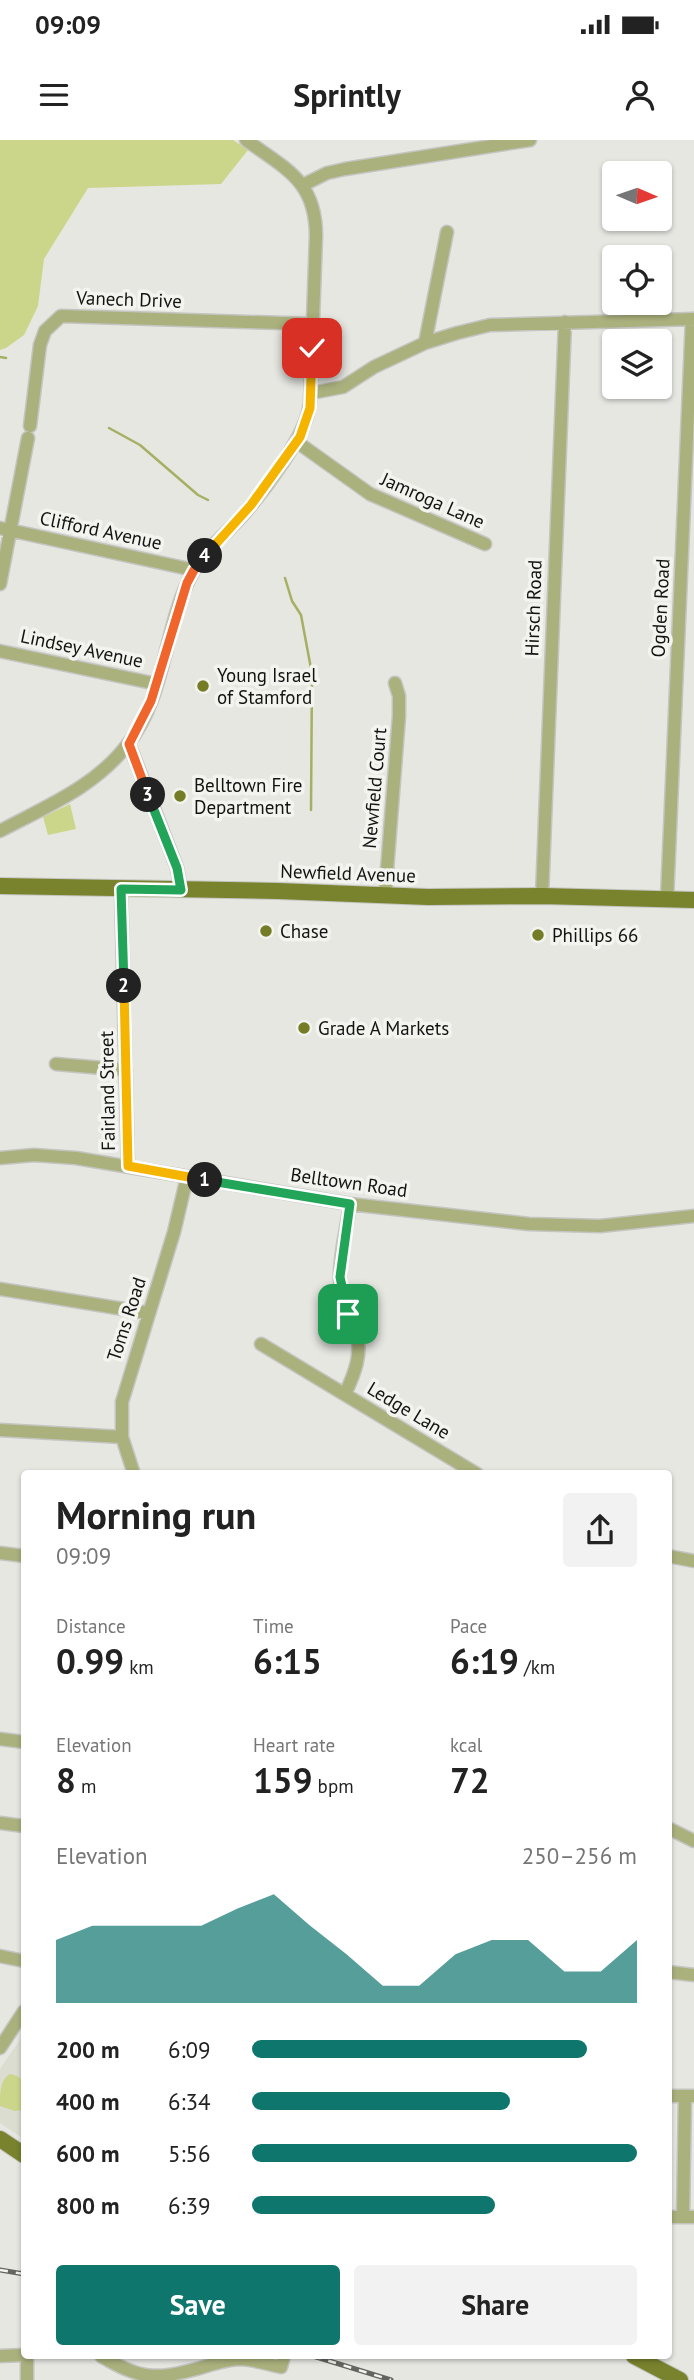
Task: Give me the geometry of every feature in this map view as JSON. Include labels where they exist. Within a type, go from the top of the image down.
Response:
[{"type":"main road","name":"Newfield Avenue","points":[[0,886],[278,891],[385,896],[694,900]]},
{"type":"main road","points":[[0,2139],[21,2153]]},
{"type":"main road","points":[[640,2359],[680,2380]]},
{"type":"street","points":[[0,831],[78,789],[129,744],[144,718],[157,684],[182,596],[194,570],[243,516],[297,442],[307,419],[311,393],[316,223],[313,204],[303,185],[246,140]]},
{"type":"street","points":[[303,185],[327,173],[345,169],[530,140]]},
{"type":"street","points":[[425,343],[447,232]]},
{"type":"street","name":"Vanech Drive","points":[[5,529],[29,432],[40,345],[45,331],[61,316],[313,324]]},
{"type":"street","points":[[311,393],[343,387],[374,367],[425,343],[457,332],[491,325],[693,319]]},
{"type":"street","name":"Ogden Road","points":[[667,899],[693,319]]},
{"type":"street","name":"Hirsch Road","points":[[542,896],[565,322]]},
{"type":"street","name":"Jamroga Lane","points":[[297,442],[370,494],[485,544]]},
{"type":"street","points":[[0,584],[5,529]]},
{"type":"street","name":"Clifford Avenue","points":[[5,529],[194,570]]},
{"type":"street","name":"Lindsey Avenue","points":[[0,651],[157,684]]},
{"type":"street","name":"Newfield Court","points":[[385,896],[399,716],[399,696],[395,683]]},
{"type":"street","points":[[129,744],[177,868],[181,890]]},
{"type":"street","name":"Fairland Street","points":[[121,889],[128,1166]]},
{"type":"street","points":[[56,1063],[126,1070]]},
{"type":"street","name":"Belltown Road","points":[[0,1158],[50,1156],[128,1166],[350,1204],[566,1226],[600,1226],[694,1216]]},
{"type":"street","name":"Toms Road","points":[[133,1470],[122,1437],[122,1402],[174,1232],[187,1177]]},
{"type":"street","name":"Ledge Lane","points":[[350,1204],[340,1277],[344,1300],[356,1331],[358,1354],[355,1374],[345,1394],[470,1470]]},
{"type":"street","points":[[0,1289],[148,1313]]},
{"type":"street","points":[[261,1344],[345,1394]]},
{"type":"street","points":[[0,1430],[122,1437]]},
{"type":"street","points":[[0,1553],[21,1556]]},
{"type":"street","points":[[672,1557],[694,1561]]},
{"type":"street","points":[[0,1739],[21,1742]]},
{"type":"street","points":[[0,1823],[21,1826]]},
{"type":"street","points":[[672,1830],[694,1841]]},
{"type":"street","points":[[0,1956],[21,1960]]},
{"type":"street","points":[[672,1972],[694,1975]]},
{"type":"street","points":[[0,2048],[21,2016]]},
{"type":"street","points":[[688,2217],[689,2096]]},
{"type":"street","points":[[0,2356],[21,2355]]},
{"type":"street","points":[[26,2359],[27,2380]]},
{"type":"street","points":[[106,2359],[131,2376],[149,2377],[170,2376],[236,2359],[283,2368]]},
{"type":"shaded area","points":[[21,2038],[21,2137],[0,2123],[0,2069]]},
{"type":"green space","points":[[0,140],[233,140],[248,150],[221,184],[88,188],[44,259],[38,306],[24,335],[0,350]]},
{"type":"green space","points":[[70,804],[76,829],[48,835],[43,817]]},
{"type":"green space","points":[[10,2074],[21,2079],[21,2110],[0,2106],[2,2083]]},
{"type":"waterway","points":[[0,357],[6,358]]},
{"type":"waterway","points":[[109,428],[140,445],[198,495],[208,500]]},
{"type":"waterway","points":[[285,578],[292,601],[301,615],[312,674],[311,810]]},
{"type":"railway","points":[[0,2270],[21,2274]]},
{"type":"railway","points":[[323,2359],[391,2380]]},
{"type":"place","name":"Young Israel of Stamford","points":[[203,686]]},
{"type":"place","name":"Belltown Fire Department","points":[[180,796]]},
{"type":"place","name":"Chase","points":[[266,931]]},
{"type":"place","name":"Phillips 66","points":[[538,935]]},
{"type":"place","name":"Grade A Markets","points":[[304,1028]]},
{"type":"route","points":[[312,348],[310,403],[304,427],[297,442],[243,516],[194,570],[182,596],[151,701],[129,744],[177,868],[181,890],[121,889],[128,1166],[350,1204],[340,1266],[341,1287],[348,1314]]}]
